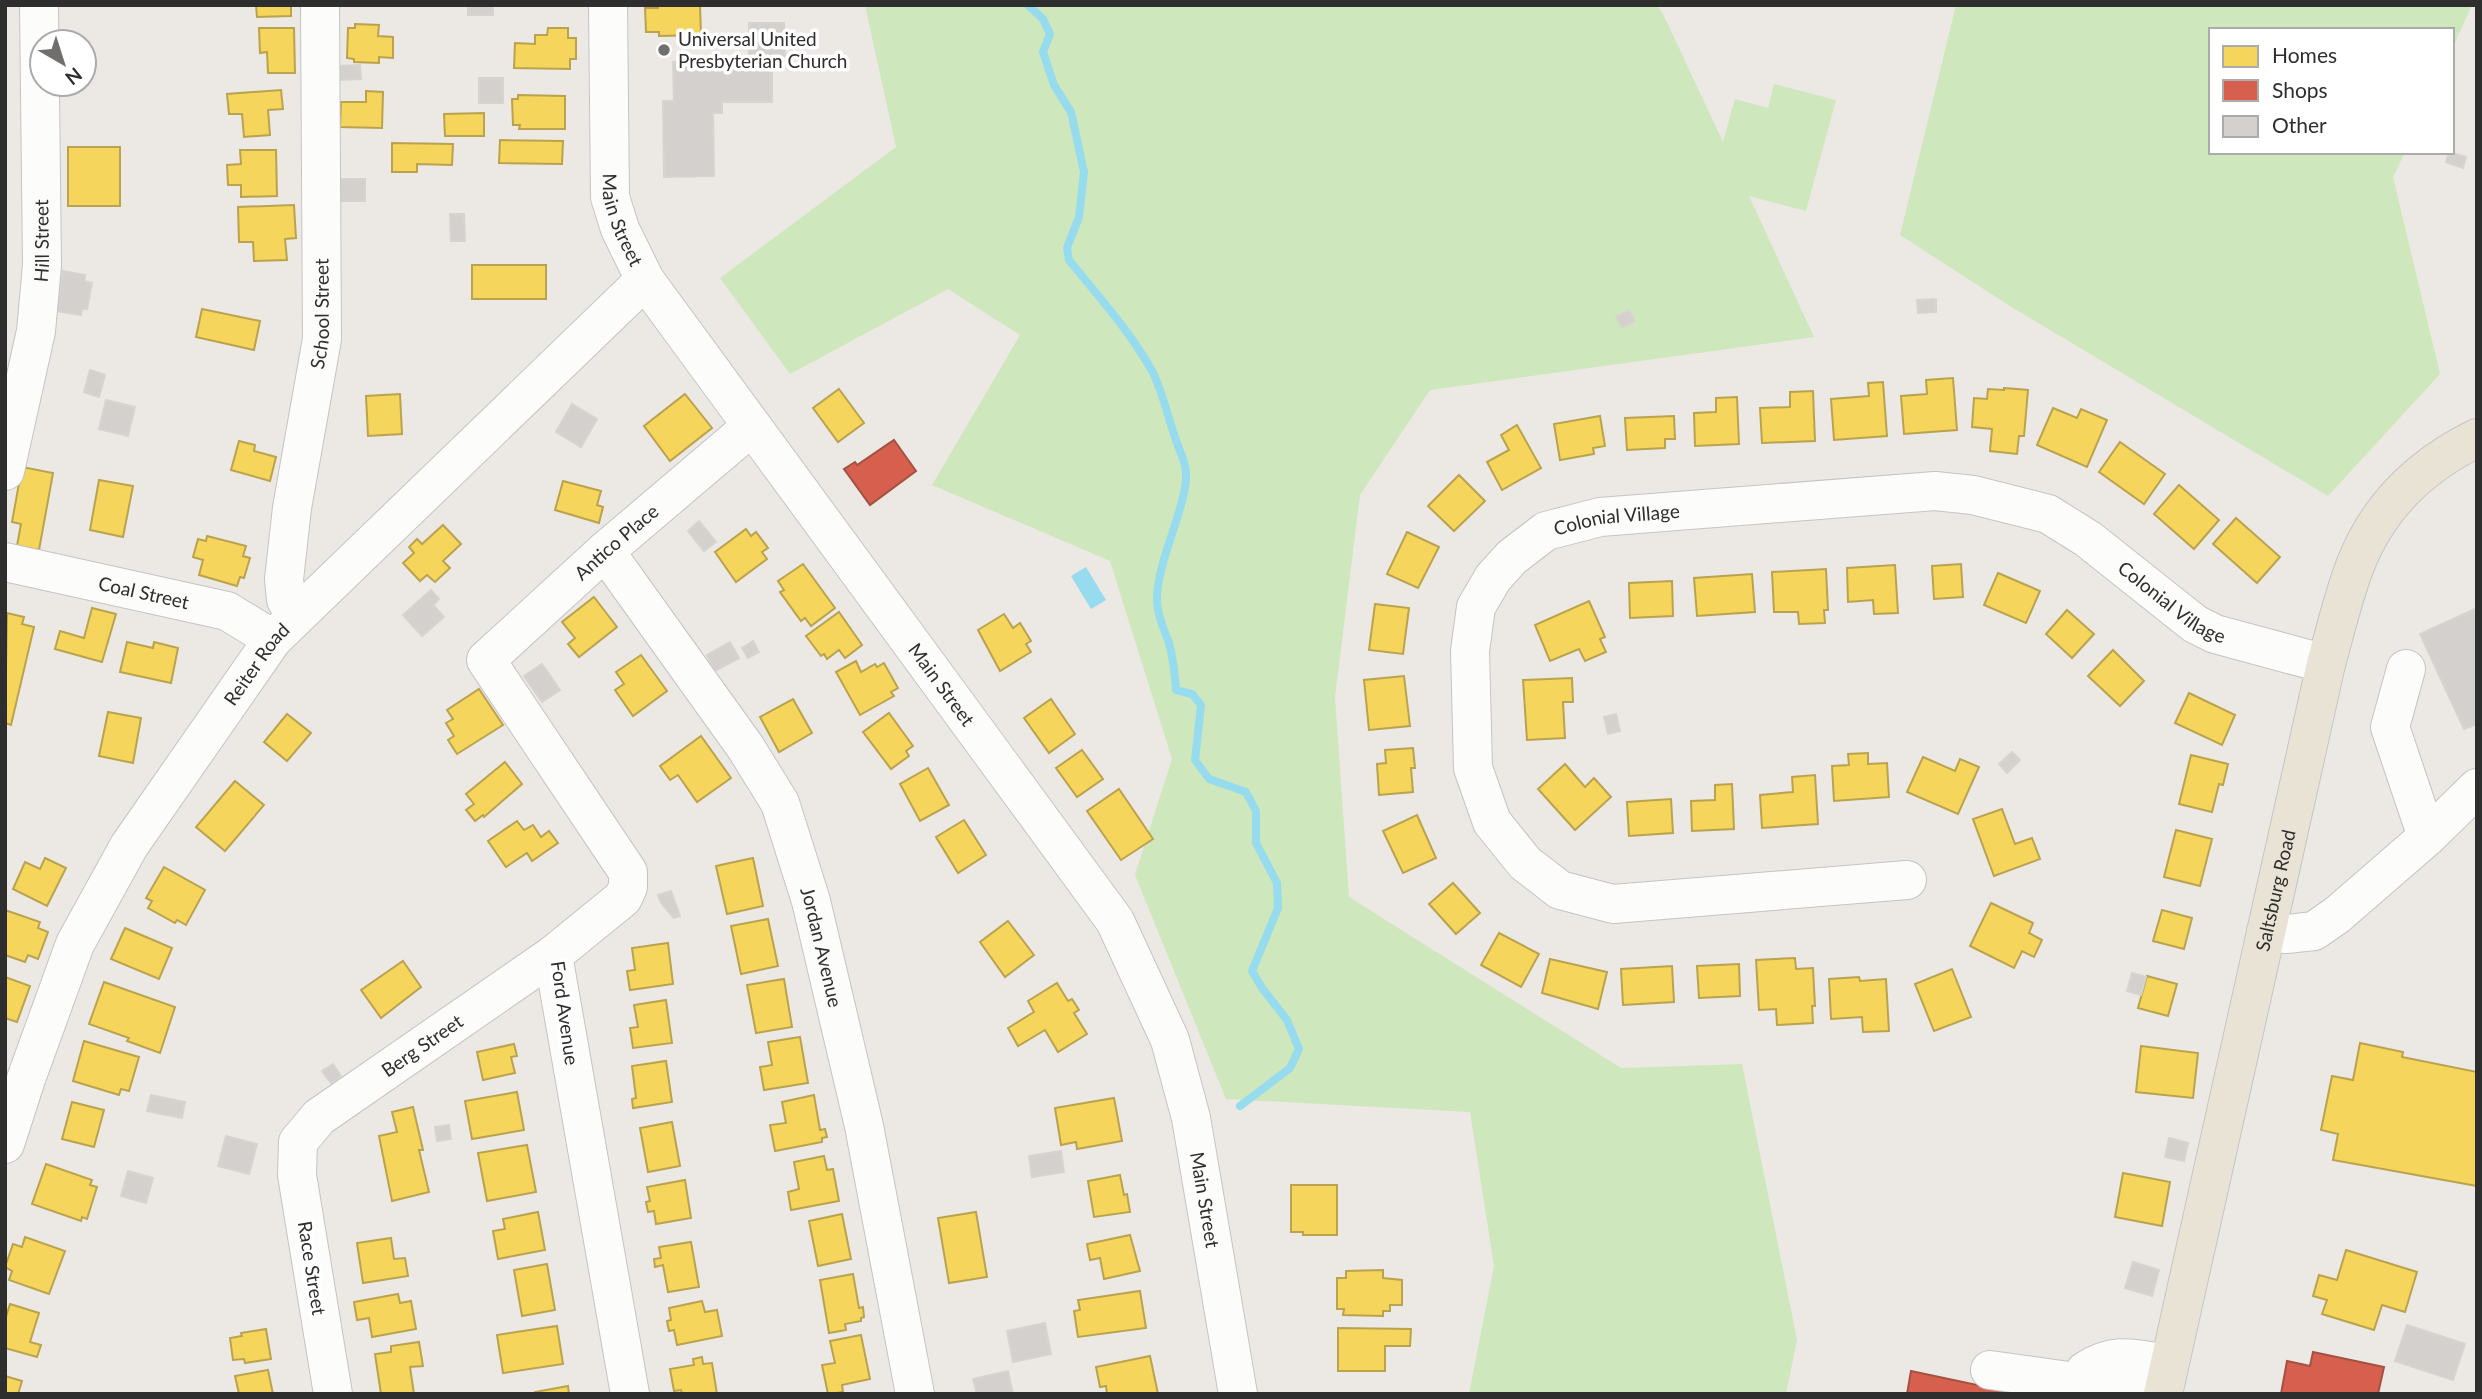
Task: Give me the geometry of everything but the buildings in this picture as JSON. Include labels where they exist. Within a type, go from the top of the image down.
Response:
[{"type":"main road","name":"Saltsburg Road","points":[[2162,1384],[2326,664],[2355,566],[2392,501],[2425,468],[2450,451],[2477,438]]},
{"type":"street","name":"Hill Street","points":[[5,471],[36,331],[42,265],[39,5]]},
{"type":"street","name":"School Street","points":[[285,627],[284,579],[292,508],[322,339],[320,5]]},
{"type":"street","name":"Main Street","points":[[608,5],[610,197],[620,229],[645,280],[1115,921],[1170,1040],[1191,1118],[1238,1394]]},
{"type":"street","name":"Reiter Road","points":[[5,1144],[75,944],[129,846],[285,627],[645,280]]},
{"type":"street","name":"Antico Place","points":[[486,660],[606,551],[751,427]]},
{"type":"street","name":"Colonial Village","points":[[1907,880],[1613,904],[1560,890],[1525,863],[1492,822],[1473,768],[1470,651],[1476,607],[1493,578],[1512,557],[1546,531],[1600,517],[1935,491],[1973,495],[2048,514],[2088,539],[2187,618],[2215,634],[2326,664]]},
{"type":"street","name":"Jordan Avenue","points":[[606,551],[746,748],[780,803],[811,901],[864,1126],[915,1394]]},
{"type":"street","name":"Coal Street","points":[[5,562],[227,611],[285,627]]},
{"type":"street","name":"Ford Avenue","points":[[486,660],[628,872],[628,887],[623,898],[553,955],[630,1394]]},
{"type":"street","points":[[2406,669],[2389,727],[2427,837]]},
{"type":"street","points":[[2266,932],[2286,934],[2314,931],[2337,915],[2427,837],[2477,788]]},
{"type":"street","name":"Berg Street","points":[[298,1142],[319,1117],[553,955]]},
{"type":"street","name":"Race Street","points":[[298,1142],[296,1175],[333,1394]]},
{"type":"street","points":[[1990,1370],[2068,1387],[2101,1361],[2112,1357],[2126,1357],[2162,1384]]},
{"type":"green space","points":[[865,5],[1657,5],[1723,142],[1735,99],[1768,108],[1774,84],[1836,100],[1806,211],[1749,196],[1814,337],[1430,390],[1360,495],[1335,697],[1349,897],[1621,1068],[1742,1064],[1797,1340],[1786,1394],[1469,1394],[1494,1266],[1470,1112],[1226,1099],[1135,875],[1172,759],[1110,561],[932,485],[1020,335],[948,289],[790,374],[720,278],[896,147]]},
{"type":"green space","points":[[1956,5],[2472,5],[2454,45],[2454,28],[2209,28],[2209,154],[2404,154],[2393,177],[2440,374],[2328,496],[2013,308],[1900,235]]},
{"type":"water","points":[[1086,567],[1106,600],[1091,609],[1071,576]]},
{"type":"waterway","points":[[1028,5],[1043,19],[1050,34],[1043,52],[1054,85],[1071,112],[1084,172],[1079,217],[1067,248],[1069,260],[1124,328],[1152,371],[1185,467],[1185,488],[1160,574],[1157,602],[1174,666],[1176,690],[1192,694],[1201,705],[1195,760],[1209,779],[1246,792],[1256,811],[1256,843],[1277,883],[1278,908],[1252,971],[1287,1020],[1299,1049],[1290,1068],[1240,1106]]},
{"type":"place","name":"Universal United Presbyterian Church","points":[[664,50]]}]
